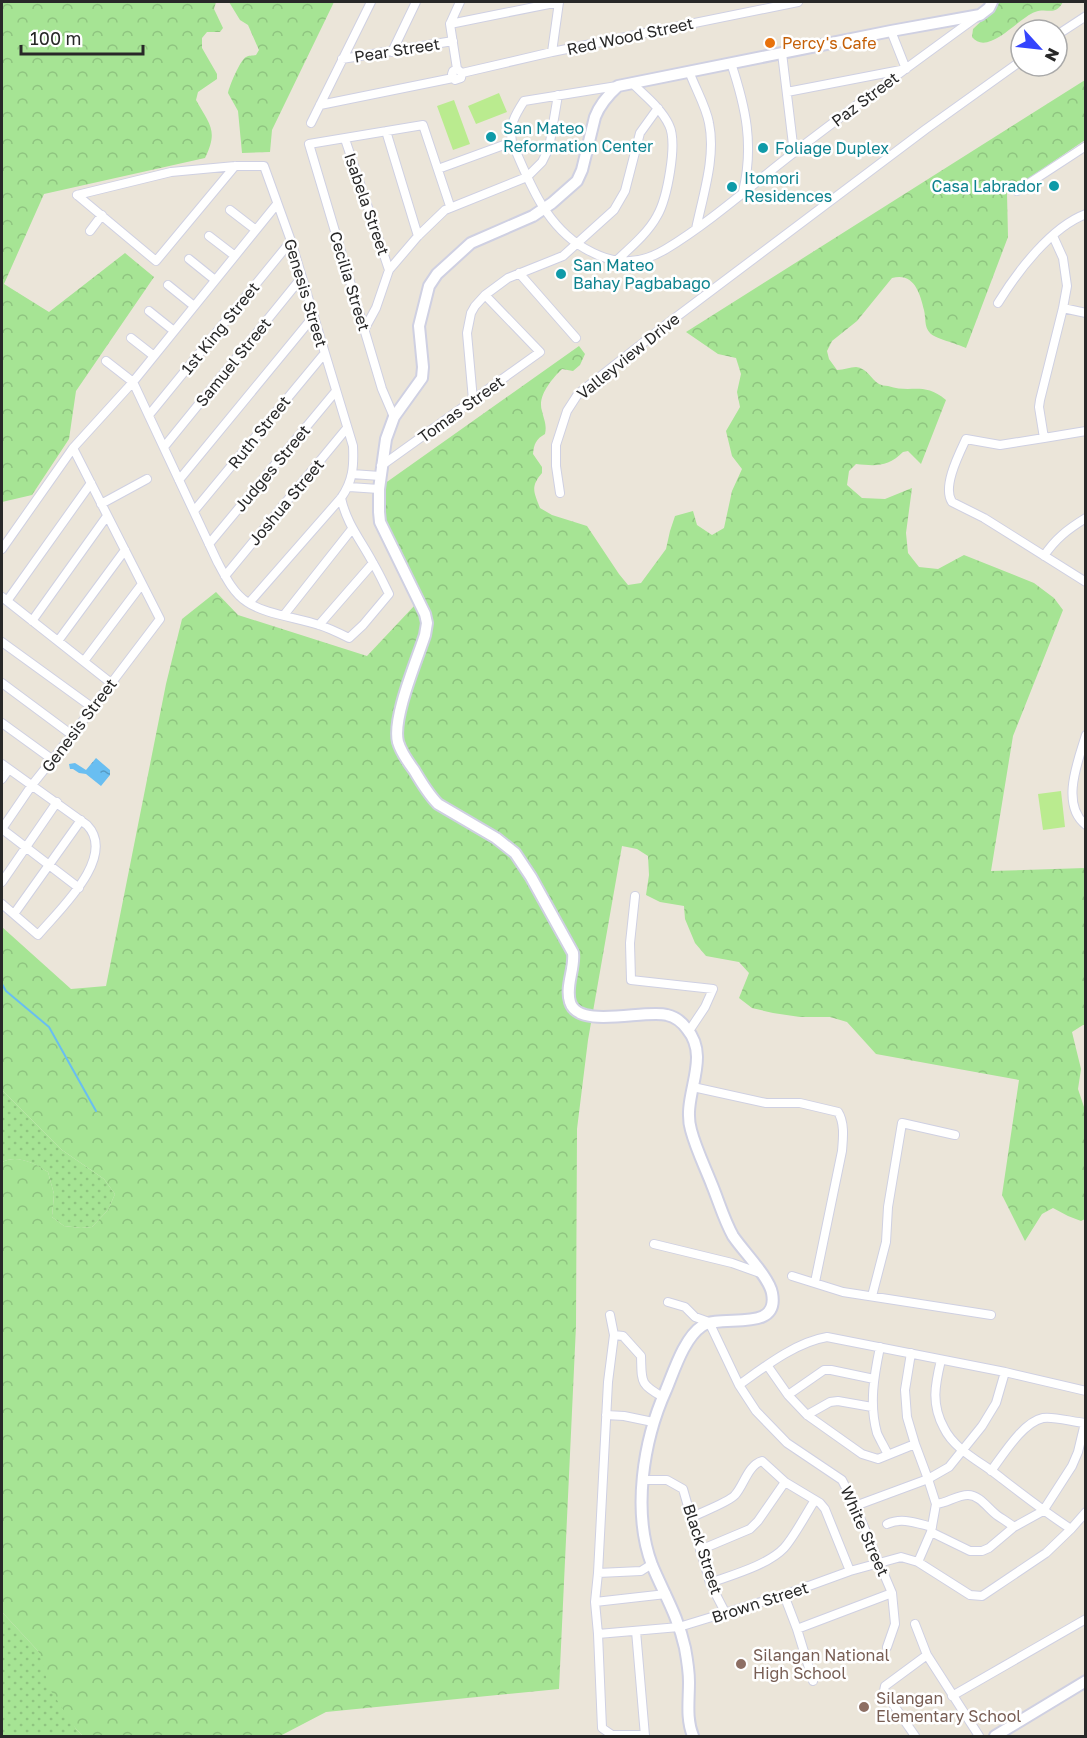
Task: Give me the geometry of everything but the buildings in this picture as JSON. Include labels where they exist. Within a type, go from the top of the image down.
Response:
[{"type":"street","points":[[311,123],[371,2]]},
{"type":"street","points":[[392,52],[416,2]]},
{"type":"street","points":[[320,105],[453,78],[452,74],[460,71],[450,24],[460,2]]},
{"type":"street","points":[[450,24],[559,2],[552,52]]},
{"type":"street","name":"Red Wood Street","points":[[460,71],[751,6],[798,2]]},
{"type":"street","points":[[438,169],[512,142],[513,119],[524,101],[618,86],[980,15],[989,8],[992,2]]},
{"type":"street","name":"Paz Street","points":[[512,142],[526,177],[544,209],[562,231],[577,244],[597,255],[616,261],[635,261],[656,254],[696,229],[980,15]]},
{"type":"street","points":[[1069,27],[1086,16]]},
{"type":"street","points":[[787,92],[906,69],[891,31]]},
{"type":"street","name":"Pear Street","points":[[342,59],[453,41]]},
{"type":"street","points":[[782,53],[794,153]]},
{"type":"street","points":[[731,63],[744,105],[748,129],[748,167],[743,192]]},
{"type":"street","name":"Valleyview Drive","points":[[560,493],[556,445],[567,411],[578,394],[926,129],[1009,70]]},
{"type":"street","points":[[689,71],[707,116],[710,132],[709,164],[696,229]]},
{"type":"street","points":[[616,261],[654,221],[662,204],[672,158],[673,142],[669,123],[658,108],[632,83]]},
{"type":"street","points":[[618,86],[598,109],[580,176],[574,183],[544,209],[525,220],[471,243],[432,280],[419,326],[422,378],[394,417],[386,438],[380,471],[379,512],[380,522],[425,614],[427,623],[399,715],[397,729],[404,755],[430,797],[496,838],[515,853],[573,953],[574,962],[569,997],[572,1008],[576,1012],[603,1017],[659,1013],[677,1018],[690,1031],[698,1061],[688,1120],[727,1223],[772,1294],[771,1306],[767,1314],[759,1319],[709,1322],[693,1334],[686,1345],[653,1422],[643,1480],[643,1521],[652,1564],[679,1627],[688,1665],[689,1721],[693,1737]]},
{"type":"street","points":[[364,330],[376,308],[389,270],[418,236],[445,210],[450,206],[526,177],[542,162],[552,136],[558,95]]},
{"type":"street","points":[[473,400],[467,333],[471,313],[485,295],[502,282],[519,273],[556,260],[614,210],[622,198],[629,179],[640,133],[658,108]]},
{"type":"street","points":[[345,139],[423,125],[450,206]]},
{"type":"street","points":[[386,131],[418,236]]},
{"type":"street","name":"Cecilia Street","points":[[345,139],[309,144],[382,388],[394,417]]},
{"type":"street","name":"Isabela Street","points":[[345,139],[389,270]]},
{"type":"street","points":[[1017,191],[1086,146]]},
{"type":"street","points":[[235,166],[156,261],[77,195],[171,172],[235,166]]},
{"type":"street","name":"Genesis Street","points":[[235,166],[264,166],[291,241],[353,446],[349,487],[249,603]]},
{"type":"street","points":[[2,549],[73,448],[133,382],[277,204]]},
{"type":"street","points":[[230,210],[256,230]]},
{"type":"street","points":[[998,303],[1015,276],[1034,254],[1066,225],[1086,214]]},
{"type":"street","points":[[90,231],[102,215]]},
{"type":"street","points":[[209,236],[235,256]]},
{"type":"street","points":[[1044,438],[1040,400],[1064,308],[1067,286],[1063,258],[1053,236]]},
{"type":"street","name":"1st King Street","points":[[149,416],[291,241]]},
{"type":"street","points":[[189,259],[215,280]]},
{"type":"street","points":[[519,273],[576,338]]},
{"type":"street","name":"Samuel Street","points":[[164,447],[302,277]]},
{"type":"street","points":[[168,285],[195,306]]},
{"type":"street","name":"Tomas Street","points":[[380,471],[540,352],[485,295]]},
{"type":"street","points":[[1064,308],[1086,313]]},
{"type":"street","points":[[149,312],[174,331]]},
{"type":"street","points":[[179,480],[313,317]]},
{"type":"street","points":[[131,339],[154,356]]},
{"type":"street","name":"Ruth Street","points":[[195,511],[324,354]]},
{"type":"street","points":[[106,361],[133,382],[209,544],[225,576],[239,595],[249,603],[319,625],[349,638],[363,625],[388,594],[373,562],[352,529],[341,498]]},
{"type":"street","name":"Judges Street","points":[[209,544],[336,391]]},
{"type":"street","name":"Joshua Street","points":[[225,576],[348,428]]},
{"type":"street","points":[[1086,431],[1000,445],[966,439],[956,462],[948,491],[949,497],[957,505],[974,512],[1086,582]]},
{"type":"street","name":"Genesis Street","points":[[2,904],[38,934],[79,888],[94,858],[96,846],[94,835],[81,820],[32,785],[159,619],[73,448]]},
{"type":"street","points":[[352,474],[380,471]]},
{"type":"street","points":[[101,504],[147,479]]},
{"type":"street","points":[[91,483],[4,599],[111,683]]},
{"type":"street","points":[[349,487],[379,489]]},
{"type":"street","points":[[32,621],[107,516]]},
{"type":"street","points":[[1044,556],[1054,541],[1086,518]]},
{"type":"street","points":[[284,615],[352,529]]},
{"type":"street","points":[[58,641],[125,550]]},
{"type":"street","points":[[319,625],[373,562]]},
{"type":"street","points":[[84,661],[142,584]]},
{"type":"street","points":[[2,642],[93,708]]},
{"type":"street","points":[[2,683],[72,735]]},
{"type":"street","points":[[2,723],[53,760]]},
{"type":"street","points":[[1086,735],[1075,773],[1073,790],[1073,806],[1076,814],[1086,825]]},
{"type":"street","points":[[2,779],[5,766],[32,785],[2,829],[79,888]]},
{"type":"street","points":[[2,882],[57,802]]},
{"type":"street","points":[[14,914],[81,820]]},
{"type":"street","points":[[635,896],[630,943],[631,980],[713,988],[705,1007],[690,1031]]},
{"type":"street","points":[[693,1087],[766,1102],[800,1103],[838,1112],[842,1117],[842,1151],[815,1282]]},
{"type":"street","points":[[873,1296],[886,1242],[888,1207],[902,1123],[955,1135]]},
{"type":"street","points":[[654,1244],[732,1263],[760,1273]]},
{"type":"street","points":[[792,1276],[843,1292],[991,1315]]},
{"type":"street","points":[[668,1302],[685,1307],[694,1317],[709,1322]]},
{"type":"street","points":[[610,1315],[614,1335],[606,1415],[595,1602],[602,1728],[612,1735],[645,1736],[636,1631]]},
{"type":"street","name":"White Street","points":[[709,1322],[739,1385],[756,1412],[787,1443],[842,1480],[892,1593],[895,1624],[887,1647]]},
{"type":"street","points":[[614,1335],[623,1336],[641,1356],[642,1378],[646,1388],[663,1397]]},
{"type":"street","points":[[739,1385],[767,1365],[815,1339],[827,1337],[1005,1372],[1086,1391]]},
{"type":"street","points":[[880,1347],[872,1407],[878,1434],[888,1455]]},
{"type":"street","points":[[911,1353],[905,1390],[907,1417],[936,1504],[931,1530],[918,1562],[970,1595],[982,1596],[1046,1552],[1086,1512]]},
{"type":"street","points":[[941,1360],[934,1391],[945,1431],[962,1450],[1043,1511],[1071,1528]]},
{"type":"street","points":[[767,1365],[788,1395],[807,1414],[862,1454],[878,1459],[915,1444]]},
{"type":"street","points":[[788,1395],[824,1370],[874,1379]]},
{"type":"street","points":[[855,1506],[928,1479],[949,1467],[982,1426],[996,1403],[1005,1372]]},
{"type":"street","points":[[807,1414],[830,1402],[838,1401],[872,1407]]},
{"type":"street","points":[[606,1415],[653,1422]]},
{"type":"street","points":[[887,1524],[904,1520],[931,1530],[970,1551],[978,1552],[989,1548],[1014,1527],[1043,1511],[1072,1466],[1078,1452],[1084,1424],[1045,1417],[1032,1422],[1021,1432],[991,1471]]},
{"type":"street","points":[[692,1516],[730,1500],[754,1464],[762,1461],[785,1482],[820,1503],[825,1509],[850,1571]]},
{"type":"street","name":"Black Street","points":[[643,1480],[667,1480],[683,1490],[710,1583],[726,1614]]},
{"type":"street","points":[[700,1550],[750,1529],[785,1482]]},
{"type":"street","points":[[936,1504],[972,1495],[1014,1527]]},
{"type":"street","points":[[710,1583],[763,1562],[783,1549],[815,1500]]},
{"type":"street","name":"Brown Street","points":[[598,1634],[679,1627],[726,1614],[879,1562],[901,1557],[918,1562]]},
{"type":"street","points":[[598,1573],[641,1571],[652,1564]]},
{"type":"street","points":[[797,1629],[892,1593]]},
{"type":"street","points":[[595,1602],[666,1594]]},
{"type":"street","points":[[784,1595],[813,1681]]},
{"type":"street","points":[[952,1696],[1086,1618]]},
{"type":"street","points":[[915,1624],[927,1655],[979,1737]]},
{"type":"street","points":[[915,1737],[884,1691],[885,1686],[927,1655]]},
{"type":"street","points":[[995,1737],[1086,1681]]},
{"type":"green space","points":[[2,2],[216,2],[214,9],[223,28],[220,32],[207,32],[202,38],[202,48],[217,74],[217,79],[198,92],[196,100],[212,134],[205,158],[44,194],[4,284],[49,312],[125,253],[154,277],[76,391],[69,439],[32,495],[2,502]]},
{"type":"green space","points":[[229,2],[334,2],[272,130],[270,152],[242,153],[238,111],[228,93],[241,63],[248,56],[256,55],[259,50],[248,25],[240,20]]},
{"type":"green space","points":[[997,2],[1063,2],[1054,10],[1035,12],[1025,18],[1009,18],[1009,30],[994,39],[979,42],[972,37],[973,29],[993,10]]},
{"type":"green space","points":[[1085,80],[1085,140],[1007,193],[1008,237],[966,348],[936,337],[928,331],[924,310],[915,285],[906,278],[900,277],[892,278],[857,321],[832,341],[827,351],[829,359],[837,370],[860,368],[880,384],[896,388],[924,389],[946,400],[921,464],[908,451],[887,463],[856,464],[849,471],[847,485],[862,498],[885,499],[912,488],[906,533],[908,553],[919,567],[938,569],[964,555],[1034,583],[1054,598],[1063,610],[1013,736],[991,871],[1085,868],[1085,1025],[1072,1032],[1081,1069],[1078,1089],[1085,1110],[1085,1219],[1081,1221],[1053,1208],[1042,1214],[1025,1241],[1002,1195],[1019,1080],[876,1054],[847,1022],[830,1017],[800,1017],[752,1008],[739,998],[749,973],[739,962],[706,956],[695,943],[685,919],[684,906],[660,902],[646,895],[649,875],[648,856],[637,849],[622,846],[588,1040],[577,1129],[576,1326],[559,1689],[326,1712],[280,1736],[83,1736],[49,1688],[38,1651],[2,1612],[2,1162],[20,1159],[48,1172],[54,1194],[52,1217],[64,1226],[92,1227],[108,1210],[115,1194],[104,1179],[62,1150],[2,1090],[2,927],[71,989],[106,986],[166,684],[182,619],[216,592],[238,615],[367,656],[415,605],[423,602],[383,515],[384,484],[579,346],[585,354],[580,365],[573,371],[562,369],[543,394],[541,405],[546,431],[536,442],[533,450],[533,454],[542,467],[542,473],[536,482],[535,494],[540,508],[552,515],[587,526],[628,585],[641,583],[666,549],[675,516],[693,511],[697,525],[712,535],[724,528],[732,491],[742,469],[732,456],[726,431],[740,407],[737,392],[741,374],[736,358],[718,354],[686,332]]},
{"type":"green space","points":[[499,93],[507,112],[476,124],[468,106]]},
{"type":"green space","points":[[454,100],[470,144],[453,150],[437,106]]},
{"type":"green space","points":[[1061,791],[1065,827],[1043,830],[1038,794]]},
{"type":"green space","points":[[2,1090],[62,1150],[104,1179],[115,1194],[108,1210],[92,1227],[64,1226],[52,1217],[54,1194],[48,1172],[19,1159],[2,1162]]},
{"type":"green space","points":[[2,1612],[38,1651],[76,1729],[83,1736],[2,1736]]},
{"type":"water","points":[[96,758],[110,770],[110,775],[101,786],[86,774],[70,769],[69,764],[75,763],[86,770]]},
{"type":"waterway","points":[[2,984],[6,991],[49,1027],[96,1111]]},
{"type":"place","name":"Percy's Cafe","points":[[770,43]]},
{"type":"place","name":"San Mateo Reformation Center","points":[[491,137]]},
{"type":"place","name":"Foliage Duplex","points":[[763,148]]},
{"type":"place","name":"Casa Labrador","points":[[1054,186]]},
{"type":"place","name":"Itomori Residences","points":[[732,187]]},
{"type":"place","name":"San Mateo Bahay Pagbabago","points":[[561,274]]},
{"type":"place","name":"Silangan National High School","points":[[741,1664]]},
{"type":"place","name":"Silangan Elementary School","points":[[864,1707]]}]
